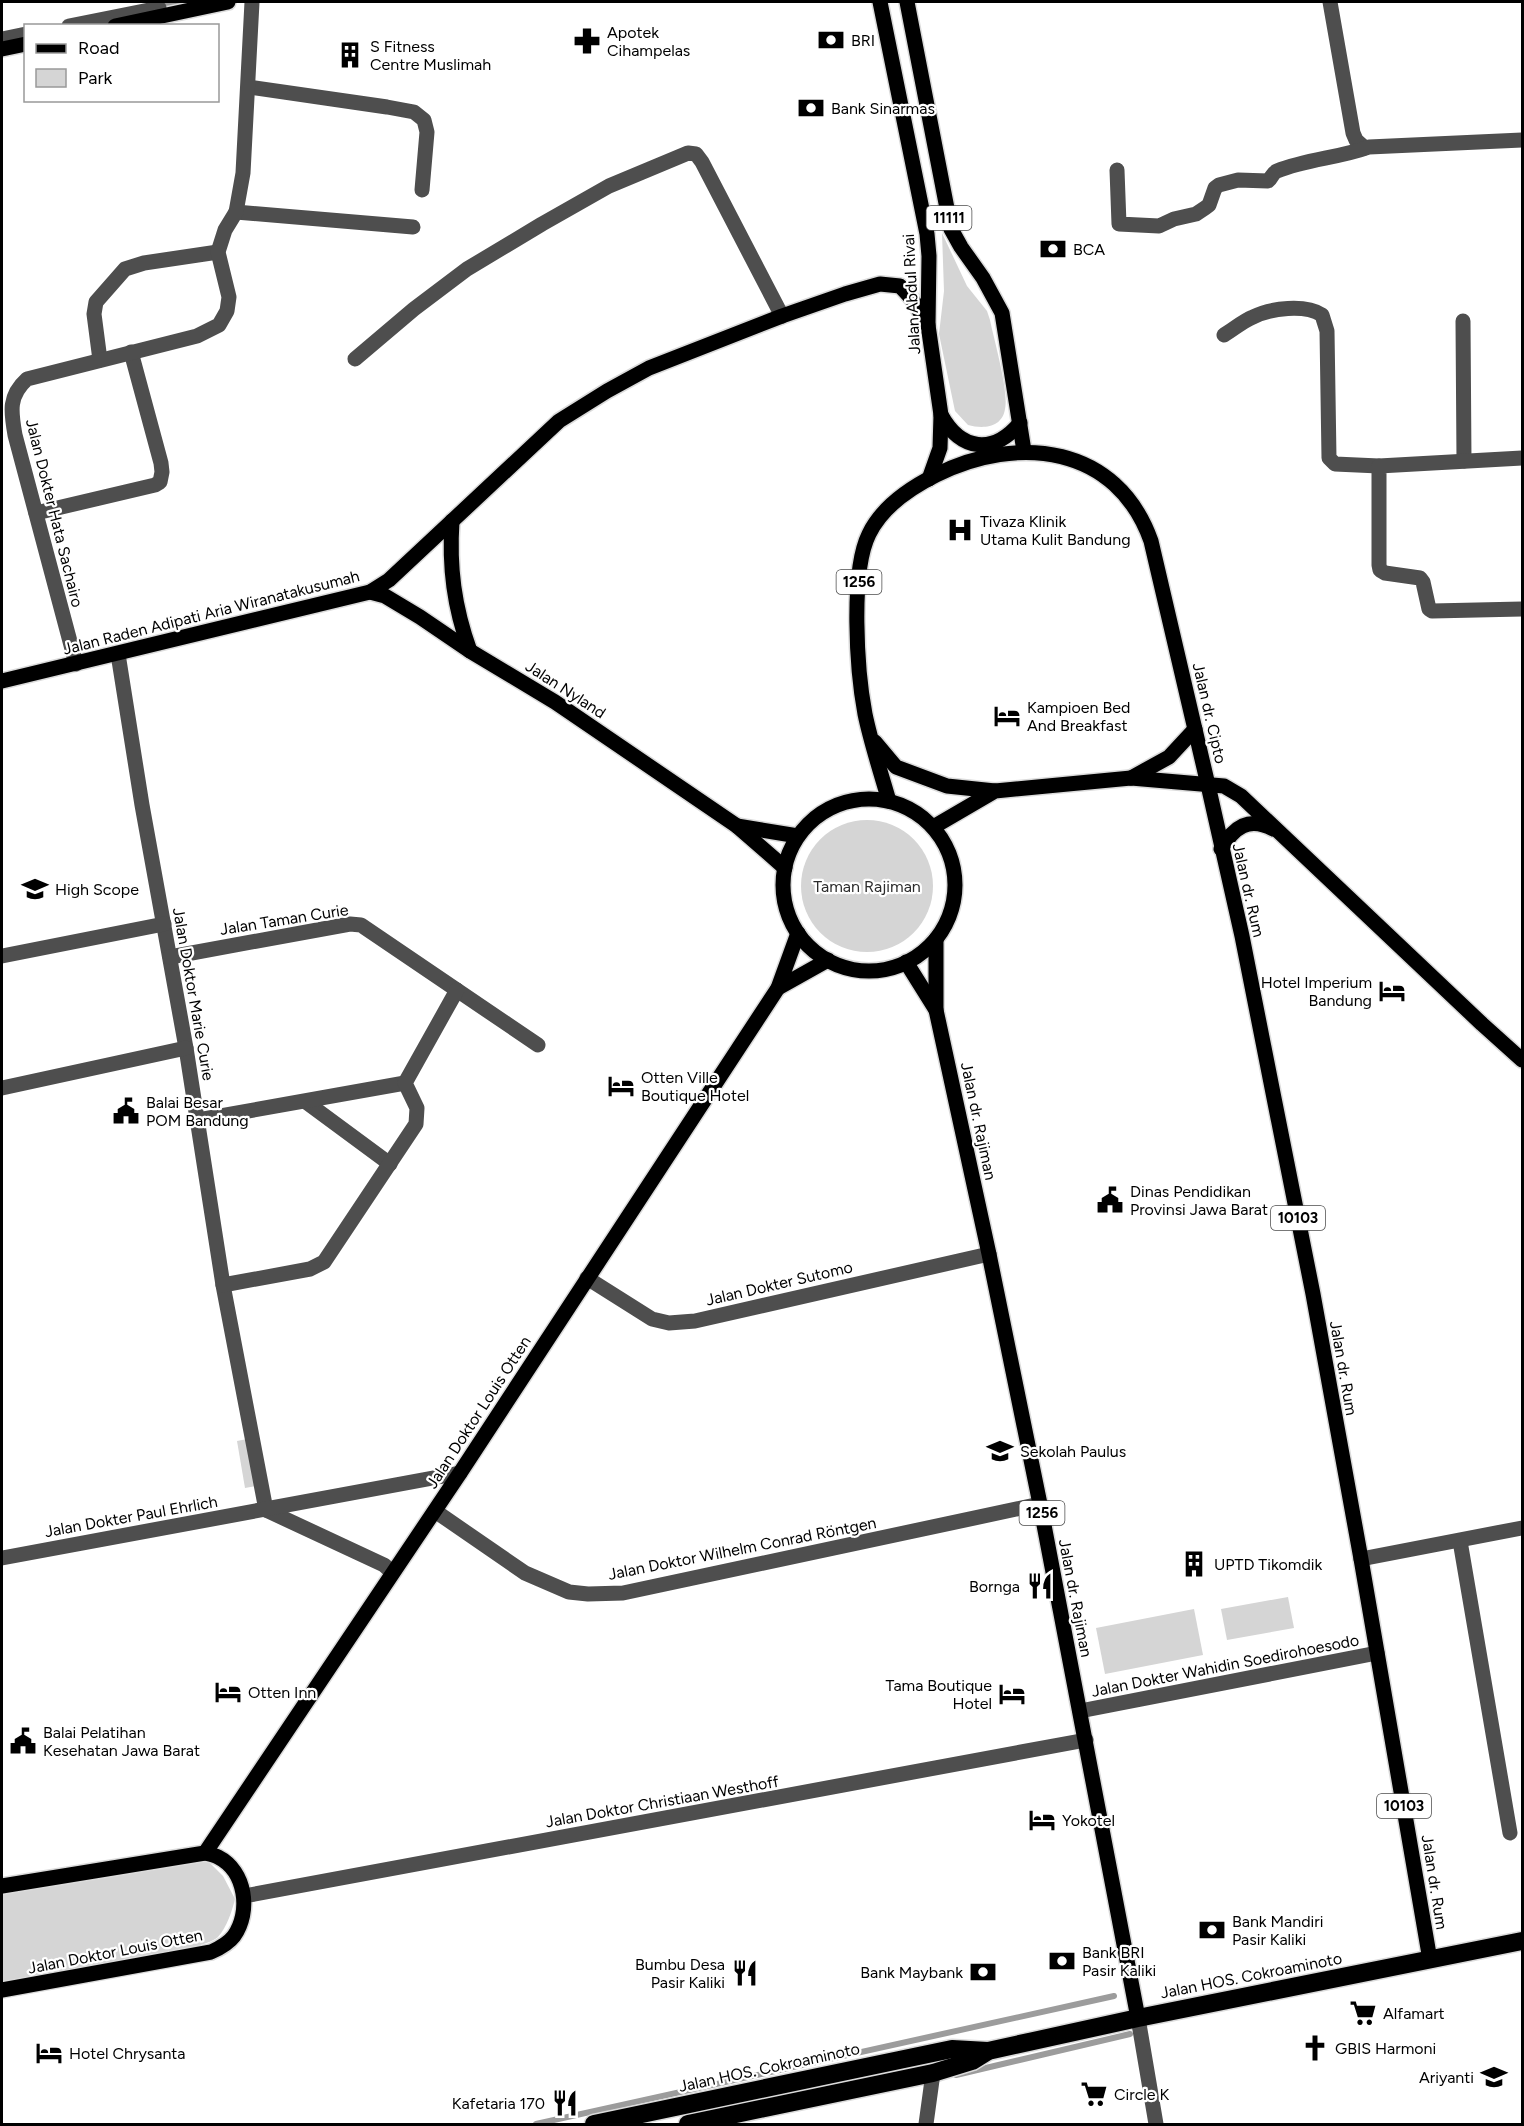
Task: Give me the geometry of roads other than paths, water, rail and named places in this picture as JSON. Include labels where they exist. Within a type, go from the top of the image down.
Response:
[{"type":"highway","name":"Jalan HOS. Cokroaminoto","points":[[688,2124],[955,2068],[988,2051],[1138,2018],[1522,1941]]},
{"type":"highway","name":"Jalan HOS. Cokroaminoto","points":[[594,2124],[952,2049],[988,2051]]},
{"type":"main road","points":[[124,24],[228,2]]},
{"type":"main road","name":"Jalan Abdul Rivai","points":[[880,2],[927,234],[928,325],[941,415],[940,448],[929,478]]},
{"type":"main road","name":"11111","points":[[907,2],[951,229],[983,278],[1002,313],[1024,451]]},
{"type":"main road","points":[[2,50],[24,44]]},
{"type":"main road","name":"Jalan Raden Adipati Aria Wiranatakusumah","points":[[2,681],[370,592],[389,580],[559,421],[649,368],[782,316],[880,284],[900,286],[912,299],[928,325]]},
{"type":"main road","points":[[941,415],[949,430],[962,440],[978,445],[995,443],[1009,435],[1020,423]]},
{"type":"main road","name":"1256","points":[[889,801],[865,714],[857,640],[862,551],[868,535],[883,514],[905,494],[929,478],[971,460],[1024,451]]},
{"type":"main road","name":"Jalan dr. Cipto","points":[[1024,451],[1054,454],[1081,464],[1105,477],[1134,506],[1151,541],[1208,785],[1224,786],[1241,796],[1522,1060]]},
{"type":"main road","points":[[452,520],[450,553],[453,585],[459,622],[470,651]]},
{"type":"main road","name":"Jalan Nyland","points":[[370,592],[385,596],[420,616],[470,651],[555,702],[737,826],[785,868]]},
{"type":"main road","points":[[865,714],[875,742],[896,767],[947,786],[995,791],[1131,778],[1208,785]]},
{"type":"main road","points":[[1131,778],[1169,758],[1195,729]]},
{"type":"main road","name":"Jalan dr. Rum","points":[[1208,785],[1242,936],[1292,1190],[1361,1559],[1430,1960]]},
{"type":"main road","points":[[935,826],[995,791]]},
{"type":"main road","name":"1256","points":[[866,799],[889,801],[929,820],[935,826],[951,862],[954,885],[948,918],[936,939],[917,956],[906,962],[887,969],[867,971],[840,966],[816,953],[798,933],[788,913],[785,902],[785,868],[788,856],[798,836],[813,819],[833,807],[844,802],[866,799]]},
{"type":"main road","points":[[1221,849],[1230,833],[1245,824],[1263,824],[1278,832]]},
{"type":"main road","name":"Jalan Nyland","points":[[737,826],[798,836]]},
{"type":"main road","name":"Jalan Doktor Louis Otten","points":[[205,1853],[435,1511],[778,988],[798,933]]},
{"type":"main road","name":"Jalan dr. Rajiman","points":[[936,939],[936,1010],[1040,1504],[1138,2018]]},
{"type":"main road","name":"Jalan Doktor Louis Otten","points":[[778,988],[828,960]]},
{"type":"main road","name":"Jalan dr. Rajiman","points":[[906,962],[936,1010]]},
{"type":"main road","points":[[2,1886],[205,1853],[219,1857],[230,1866],[239,1880],[244,1896]]},
{"type":"main road","name":"Jalan Doktor Louis Otten","points":[[2,1990],[211,1952],[224,1947],[235,1935],[241,1919],[244,1896]]},
{"type":"street","points":[[100,360],[94,314],[96,302],[125,269],[144,263],[218,252],[225,230],[236,212],[243,173],[252,2]]},
{"type":"street","points":[[1330,2],[1353,133],[1356,140],[1365,148]]},
{"type":"street","points":[[79,24],[159,8]]},
{"type":"street","points":[[2,39],[24,34]]},
{"type":"street","points":[[249,87],[414,112],[424,120],[428,132],[422,190]]},
{"type":"street","points":[[1117,170],[1119,224],[1159,226],[1174,219],[1196,214],[1205,208],[1209,205],[1215,188],[1219,185],[1238,180],[1268,181],[1277,171],[1365,148],[1421,143],[1522,140]]},
{"type":"street","points":[[355,359],[414,309],[467,269],[609,186],[688,153],[696,154],[702,162],[782,316]]},
{"type":"street","points":[[236,212],[413,227]]},
{"type":"street","name":"Jalan Dokter Hata Sachairo","points":[[76,664],[15,435],[12,401],[16,388],[27,379],[197,336],[219,325],[227,311],[229,297],[218,252]]},
{"type":"street","points":[[1224,335],[1253,316],[1268,312],[1293,308],[1316,311],[1322,315],[1327,331],[1329,458],[1335,464],[1379,466],[1522,458]]},
{"type":"street","points":[[1463,321],[1464,461]]},
{"type":"street","points":[[36,513],[160,482],[161,463],[130,352]]},
{"type":"street","points":[[1379,466],[1380,570],[1385,573],[1420,578],[1429,609],[1432,611],[1522,609]]},
{"type":"street","name":"Jalan Doktor Marie Curie","points":[[118,654],[142,805],[198,1120],[223,1285],[266,1510]]},
{"type":"street","points":[[2,956],[164,924]]},
{"type":"street","name":"Jalan Taman Curie","points":[[170,957],[350,924],[361,925],[538,1046]]},
{"type":"street","points":[[198,1120],[405,1083],[457,990]]},
{"type":"street","points":[[2,1088],[186,1048]]},
{"type":"street","points":[[223,1285],[318,1266],[324,1262],[416,1124],[417,1108],[405,1083]]},
{"type":"street","points":[[306,1102],[390,1164]]},
{"type":"street","name":"Jalan Dokter Sutomo","points":[[587,1278],[652,1319],[669,1323],[695,1321],[989,1254]]},
{"type":"street","name":"Jalan Dokter Paul Ehrlich","points":[[2,1558],[460,1473]]},
{"type":"street","name":"Jalan Doktor Wilhelm Conrad Röntgen","points":[[435,1511],[525,1573],[569,1592],[588,1594],[623,1593],[1040,1504]]},
{"type":"street","points":[[266,1510],[384,1565],[392,1572]]},
{"type":"street","points":[[1361,1559],[1522,1528]]},
{"type":"street","points":[[1460,1541],[1510,1833]]},
{"type":"street","name":"Jalan Dokter Wahidin Soedirohoesodo","points":[[1080,1711],[1377,1653]]},
{"type":"street","name":"Jalan Doktor Christiaan Westhoff","points":[[244,1896],[1086,1740]]},
{"type":"street","points":[[1138,2018],[1156,2124]]},
{"type":"street","points":[[926,2124],[933,2073]]},
{"type":"waterway","points":[[158,7],[187,2]]},
{"type":"waterway","points":[[536,2124],[1114,1996]]},
{"type":"waterway","points":[[956,2075],[1130,2034]]},
{"type":"place","name":"BRI","points":[[831,40]]},
{"type":"place","name":"Apotek Cihampelas","points":[[587,41]]},
{"type":"place","name":"S Fitness Centre Muslimah","points":[[350,55]]},
{"type":"place","name":"Bank Sinarmas","points":[[811,108]]},
{"type":"place","name":"BCA","points":[[1053,249]]},
{"type":"place","name":"Tivaza Klinik Utama Kulit Bandung","points":[[960,530]]},
{"type":"place","name":"Kampioen Bed And Breakfast","points":[[1007,716]]},
{"type":"place","name":"High Scope","points":[[35,889]]},
{"type":"place","name":"Hotel Imperium Bandung","points":[[1392,991]]},
{"type":"place","name":"Otten Ville Boutique Hotel","points":[[621,1086]]},
{"type":"place","name":"Balai Besar POM Bandung","points":[[126,1111]]},
{"type":"place","name":"Dinas Pendidikan Provinsi Jawa Barat","points":[[1110,1200]]},
{"type":"place","name":"Sekolah Paulus","points":[[1000,1451]]},
{"type":"place","name":"UPTD Tikomdik","points":[[1194,1564]]},
{"type":"place","name":"Bornga","points":[[1040,1586]]},
{"type":"place","name":"Otten Inn","points":[[228,1692]]},
{"type":"place","name":"Tama Boutique Hotel","points":[[1012,1694]]},
{"type":"place","name":"Balai Pelatihan Kesehatan Jawa Barat","points":[[23,1741]]},
{"type":"place","name":"Yokotel","points":[[1042,1820]]},
{"type":"place","name":"Bank Mandiri Pasir Kaliki","points":[[1212,1930]]},
{"type":"place","name":"Bank BRI Pasir Kaliki","points":[[1062,1961]]},
{"type":"place","name":"Bank Maybank","points":[[983,1972]]},
{"type":"place","name":"Bumbu Desa Pasir Kaliki","points":[[745,1973]]},
{"type":"place","name":"Alfamart","points":[[1363,2013]]},
{"type":"place","name":"GBIS Harmoni","points":[[1315,2048]]},
{"type":"place","name":"Hotel Chrysanta","points":[[49,2053]]},
{"type":"place","name":"Ariyanti","points":[[1494,2077]]},
{"type":"place","name":"Circle K","points":[[1094,2094]]},
{"type":"place","name":"Kafetaria 170","points":[[565,2103]]},
{"type":"park label","name":"Taman Rajiman","points":[[867,886]]}]
